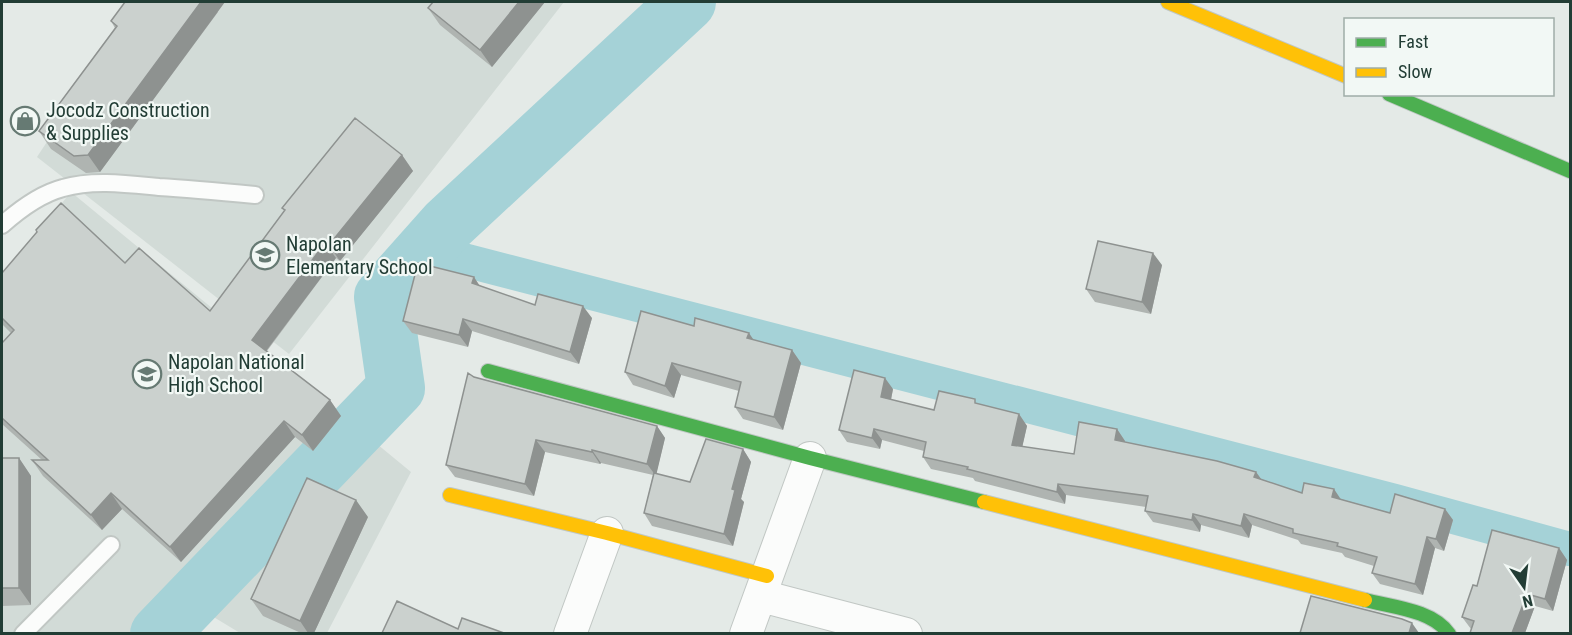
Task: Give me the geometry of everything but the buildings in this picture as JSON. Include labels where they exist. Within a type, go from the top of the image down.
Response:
[{"type":"street","points":[[1168,2],[1200,8],[1344,75]]},
{"type":"street","points":[[1394,96],[1570,171]]},
{"type":"street","points":[[488,371],[810,458],[1417,614],[1443,625],[1449,633]]},
{"type":"street","points":[[746,633],[810,458]]},
{"type":"street","points":[[450,495],[607,533],[906,633]]},
{"type":"street","points":[[570,633],[607,533]]},
{"type":"lane","points":[[2,225],[19,210],[46,194],[65,187],[130,184],[255,195]]},
{"type":"lane","points":[[23,633],[111,544]]},
{"type":"shaded area","name":"Napolan Elementary School","points":[[139,2],[564,2],[289,354],[37,157]]},
{"type":"shaded area","name":"Napolan National High School","points":[[71,192],[411,472],[327,633],[240,633],[174,593],[134,633],[2,634],[2,276]]},
{"type":"waterway","points":[[159,634],[396,388],[383,297],[447,225],[687,2]]},
{"type":"waterway","points":[[425,250],[1395,501],[1570,549]]},
{"type":"traffic: fast","points":[[1394,96],[1570,171]]},
{"type":"traffic: fast","points":[[488,371],[810,458],[984,502]]},
{"type":"traffic: fast","points":[[1365,600],[1423,615],[1442,626],[1449,634]]},
{"type":"traffic: slow","points":[[1168,2],[1344,75]]},
{"type":"traffic: slow","points":[[450,495],[607,533],[767,576]]},
{"type":"traffic: slow","points":[[984,502],[1365,600]]},
{"type":"place","name":"Jocodz Construction & Supplies","points":[[25,121]]},
{"type":"place","name":"Napolan Elementary School","points":[[265,255]]},
{"type":"place","name":"Napolan National High School","points":[[147,374]]}]
